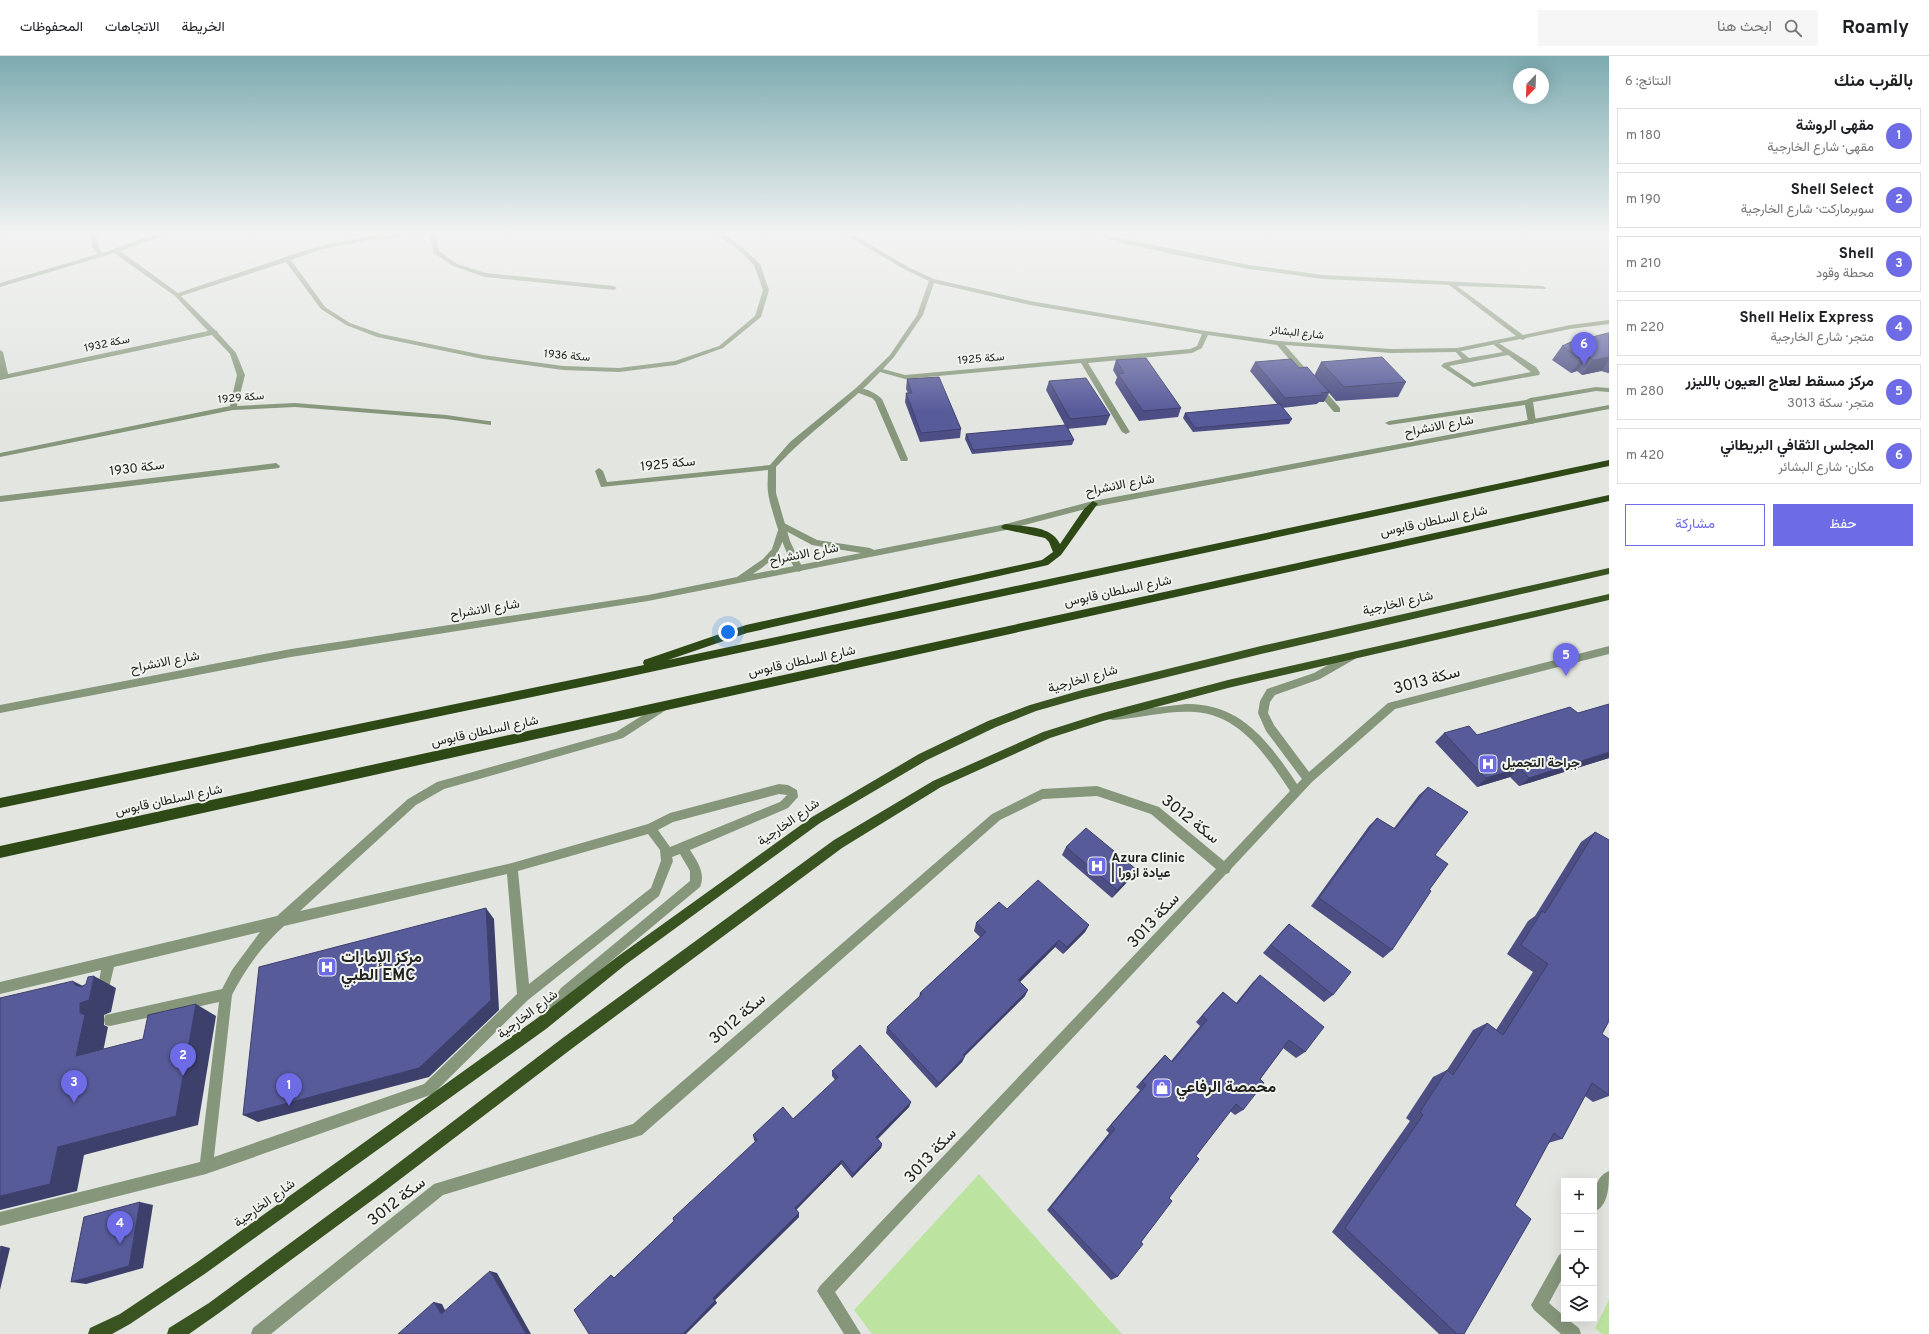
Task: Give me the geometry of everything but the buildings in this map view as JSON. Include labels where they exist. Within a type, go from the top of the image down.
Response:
[{"type":"highway","name":"شارع السلطان قابوس","points":[[0,803],[604,678],[1609,463]]},
{"type":"highway","name":"شارع السلطان قابوس","points":[[0,852],[1609,498]]},
{"type":"highway","points":[[604,678],[746,629],[1045,563],[1058,553],[1078,520],[1093,504]]},
{"type":"highway","points":[[1006,527],[1040,531],[1048,534],[1055,541],[1058,553]]},
{"type":"main road","name":"شارع الخارجية","points":[[96,1334],[124,1319],[201,1268],[541,1024],[621,961],[816,820],[923,757],[992,724],[1062,700],[1188,667],[1431,610],[1609,572]]},
{"type":"main road","points":[[175,1334],[214,1308],[381,1185],[575,1037],[838,844],[937,784],[1047,735],[1103,717],[1228,684],[1609,596]]},
{"type":"street","points":[[173,292],[215,332],[232,353],[241,375],[232,408]]},
{"type":"street","points":[[178,295],[188,292]]},
{"type":"street","name":"سكة 1936","points":[[311,292],[323,308],[348,324],[379,336],[483,356],[563,368],[619,370],[676,363],[721,347],[758,317],[766,292]]},
{"type":"street","points":[[799,569],[786,541],[772,493],[772,467],[793,444],[859,390],[880,370],[892,356],[920,315],[928,292]]},
{"type":"street","name":"شارع البشائر","points":[[979,292],[1030,303],[1206,333],[1279,343],[1324,347],[1391,350],[1457,350],[1523,338],[1570,327],[1609,322]]},
{"type":"street","points":[[1461,292],[1523,338]]},
{"type":"street","name":"شارع البشائر","points":[[1595,324],[1609,326]]},
{"type":"street","name":"سكة 1932","points":[[0,352],[2,378],[215,332]]},
{"type":"street","name":"سكة 1925","points":[[880,370],[893,375],[905,377],[1084,362],[1192,351],[1200,347],[1206,333]]},
{"type":"street","points":[[1279,343],[1337,410]]},
{"type":"street","points":[[1495,343],[1510,353],[1536,371],[1535,374],[1473,385],[1445,365],[1510,353]]},
{"type":"street","points":[[1457,350],[1466,357],[1467,360]]},
{"type":"street","points":[[1084,362],[1126,432]]},
{"type":"street","points":[[1389,423],[1528,402],[1596,388],[1609,390]]},
{"type":"street","points":[[859,390],[875,396],[879,401],[904,459]]},
{"type":"street","points":[[1528,402],[1532,422]]},
{"type":"street","name":"سكة 1929","points":[[0,455],[232,408],[295,405],[446,417],[488,423]]},
{"type":"street","name":"شارع الانشراح","points":[[0,709],[291,653],[648,598],[1006,527],[1093,504],[1609,407]]},
{"type":"street","name":"سكة 1930","points":[[0,499],[276,466]]},
{"type":"street","name":"سكة 1925","points":[[600,471],[604,485],[772,467]]},
{"type":"street","points":[[782,527],[815,543],[846,549],[882,552]]},
{"type":"street","points":[[735,581],[766,561],[776,550],[782,527]]},
{"type":"street","name":"سكة 3013","points":[[853,1334],[825,1291],[1225,870],[1308,779],[1392,706],[1609,650]]},
{"type":"street","points":[[1308,779],[1270,728],[1263,713],[1265,700],[1271,692],[1316,676],[1354,654]]},
{"type":"street","points":[[206,1167],[226,994],[236,974],[249,954],[264,936],[412,802],[423,795],[441,785],[619,735],[662,707]]},
{"type":"street","points":[[1103,717],[1196,708],[1220,712],[1233,718],[1249,730],[1274,759],[1296,792]]},
{"type":"street","points":[[0,988],[110,963],[281,920],[512,868],[651,828],[670,818],[779,789],[788,790],[793,793],[793,798],[784,805],[682,849],[666,854]]},
{"type":"street","name":"سكة 3012","points":[[259,1334],[439,1190],[638,1130],[996,817],[1042,794],[1097,791],[1155,810],[1225,870]]},
{"type":"street","points":[[0,1219],[61,1201],[206,1167],[428,1089],[524,996],[655,892],[667,861],[665,849],[651,828]]},
{"type":"street","points":[[541,1024],[565,992],[696,883],[696,870],[682,849]]},
{"type":"street","points":[[512,868],[524,996]]},
{"type":"street","points":[[103,992],[110,963]]},
{"type":"street","points":[[110,1020],[226,994]]},
{"type":"street","points":[[1597,1200],[1609,1178]]},
{"type":"street","points":[[1561,1266],[1540,1305],[1573,1334]]},
{"type":"green space","points":[[979,1174],[1122,1334],[872,1334],[854,1310]]},
{"type":"green space","points":[[1609,1300],[1609,1334],[1602,1334],[1595,1328]]},
{"type":"place","name":"المجلس الثقافي البريطاني","points":[[1584,365]]},
{"type":"place","name":"مركز مسقط لعلاج العيون بالليزر","points":[[1566,676]]},
{"type":"place","name":"جراحة التجميل","points":[[1488,764]]},
{"type":"place","name":"Azura Clinic | عيادة ازورا","points":[[1097,866]]},
{"type":"place","name":"مركز الإمارات الطبي EMC","points":[[327,967]]},
{"type":"place","name":"Shell Select","points":[[183,1076]]},
{"type":"place","name":"محمصة الرفاعي","points":[[1162,1088]]},
{"type":"place","name":"Shell","points":[[74,1103]]},
{"type":"place","name":"مقهى الروشة","points":[[289,1106]]},
{"type":"place","name":"Shell Helix Express","points":[[120,1244]]}]
